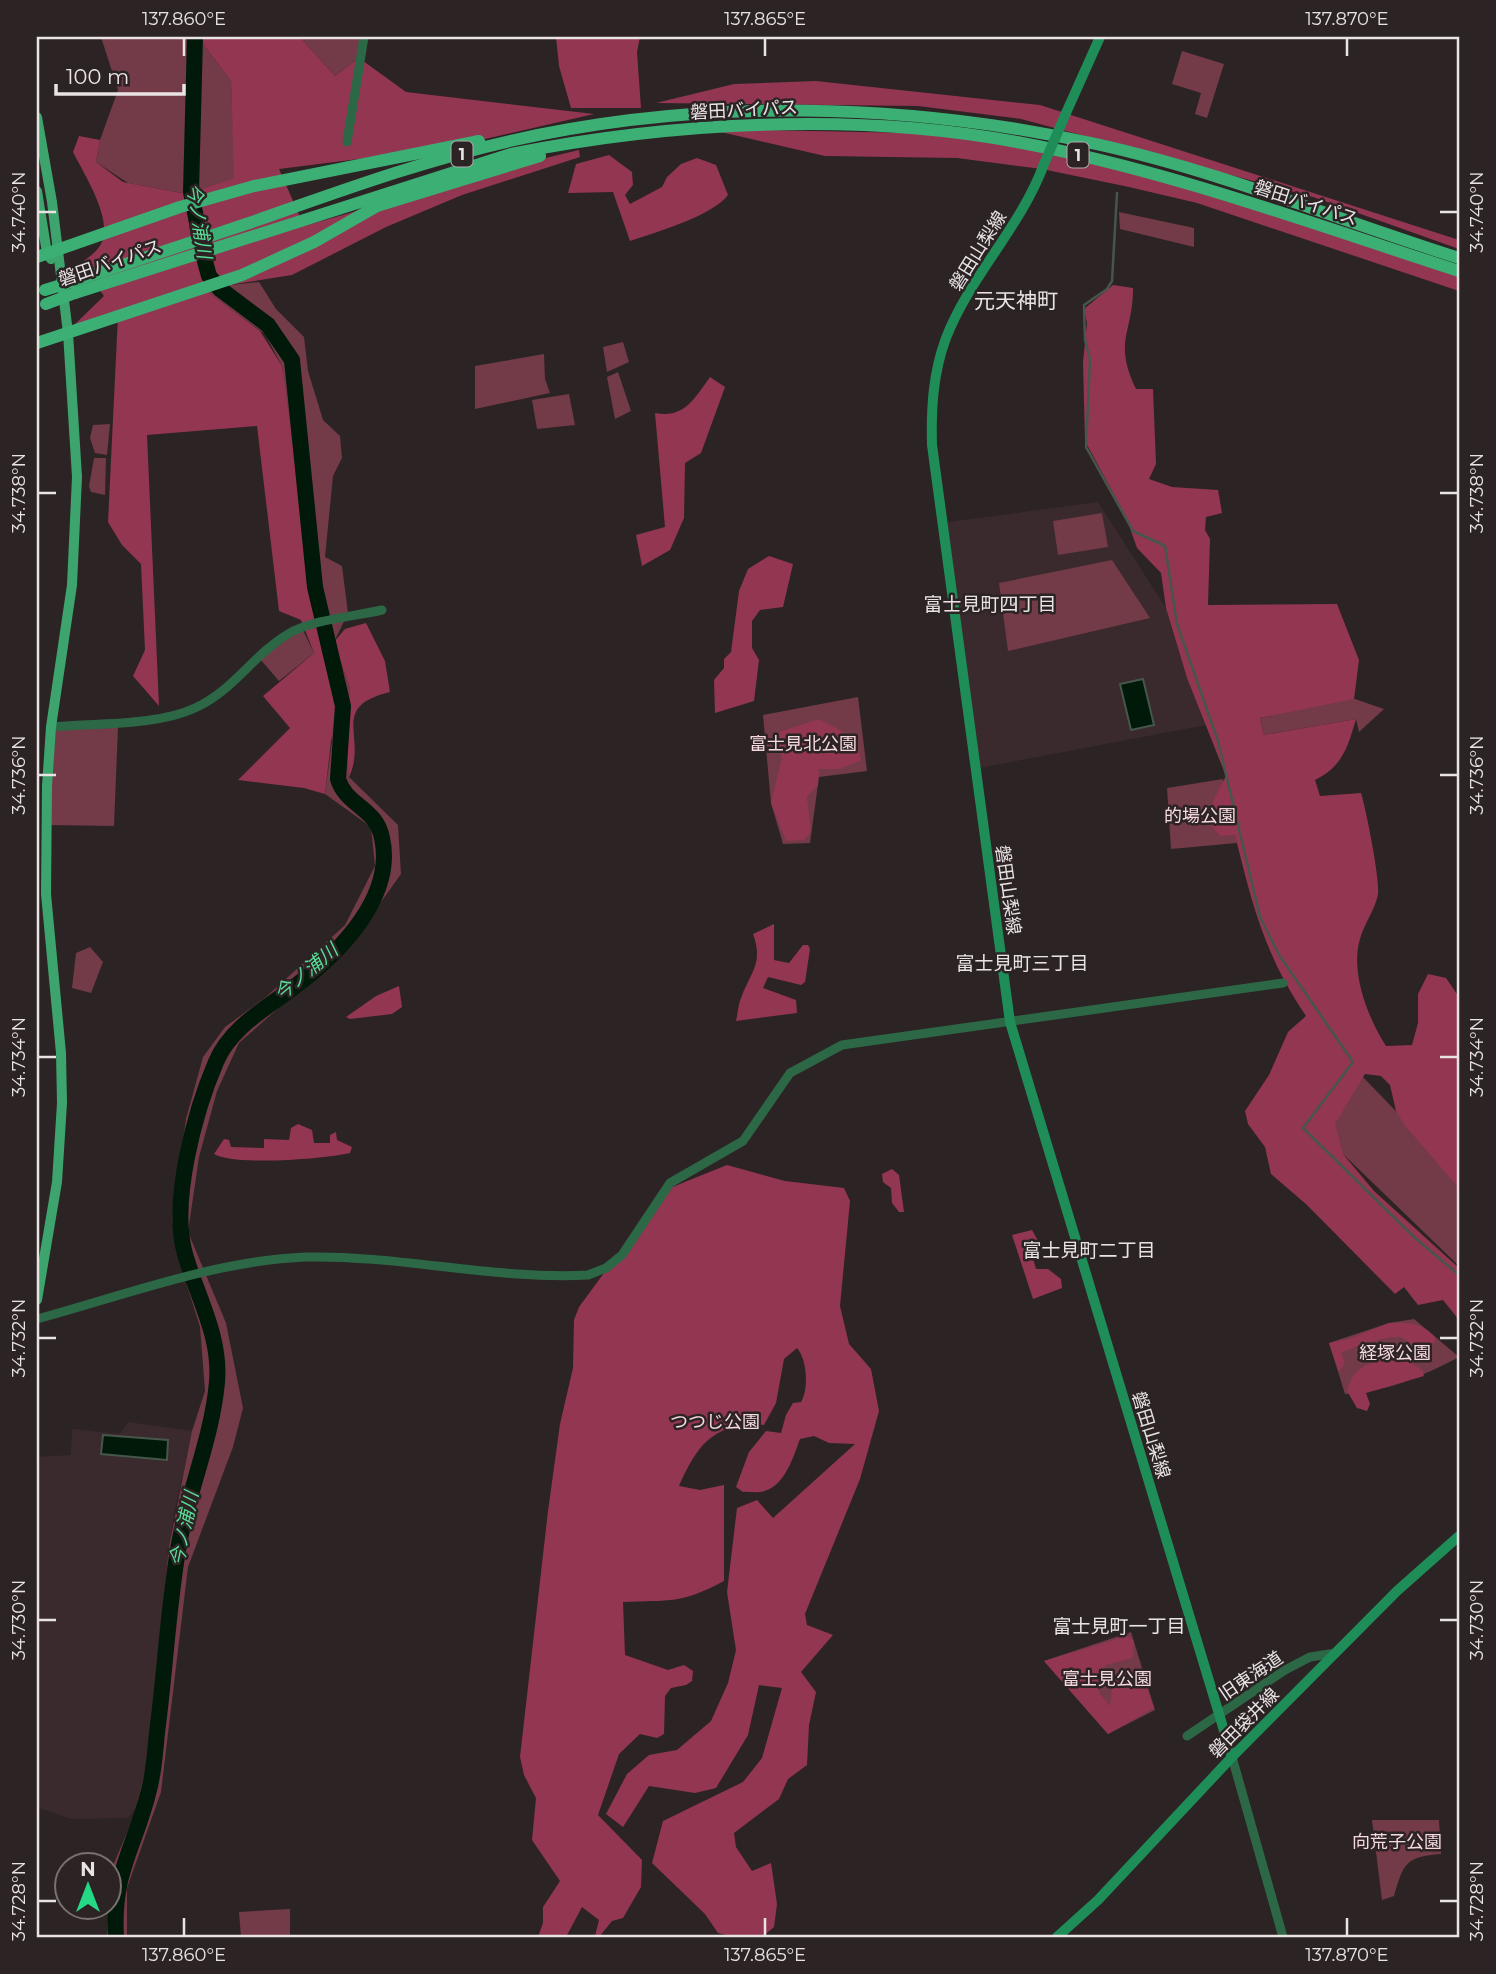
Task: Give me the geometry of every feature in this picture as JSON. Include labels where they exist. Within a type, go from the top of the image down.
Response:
[{"type":"highway","name":"磐田バイパス","points":[[249,229],[342,190],[511,141],[683,117],[778,111],[941,118],[1017,129],[1163,161],[1459,258]]},
{"type":"highway","points":[[47,252],[232,192],[313,172],[621,115],[683,117]]},
{"type":"highway","name":"磐田バイパス","points":[[41,305],[73,288],[249,229],[511,154],[584,140],[790,124],[937,131],[1015,141],[1161,176],[1459,271]]},
{"type":"highway","points":[[37,343],[242,275],[314,242],[377,206],[460,178],[578,147],[682,131]]},
{"type":"highway","name":"磐田バイパス","points":[[41,291],[73,288]]},
{"type":"main road","name":"磐田山梨線","points":[[1100,37],[1015,224],[967,299],[947,337],[936,369],[931,404],[932,445],[1010,1023],[1232,1757]]},
{"type":"main road","points":[[37,117],[47,252]]},
{"type":"main road","points":[[37,191],[47,252],[59,270],[76,421],[72,585],[51,727],[46,894],[61,1053],[62,1103],[57,1182],[37,1300]]},
{"type":"main road","name":"磐田袋井線","points":[[1057,1937],[1098,1900],[1232,1757],[1397,1591],[1459,1536]]},
{"type":"street","points":[[347,142],[364,37]]},
{"type":"street","points":[[51,727],[165,718],[195,709],[231,686],[286,635],[308,627],[382,610]]},
{"type":"street","points":[[37,1319],[179,1280],[259,1262],[307,1257],[588,1275],[606,1268],[622,1255],[670,1183],[743,1141],[778,1087],[801,1065],[842,1045],[1283,982]]},
{"type":"street","name":"旧東海道","points":[[1187,1736],[1219,1717],[1285,1670],[1310,1657],[1337,1653]]},
{"type":"street","points":[[1232,1757],[1283,1937]]},
{"type":"shaded area","points":[[1098,502],[1166,608],[1187,678],[1206,725],[974,769],[942,523]]},
{"type":"shaded area","points":[[1143,679],[1154,725],[1131,730],[1120,684]]},
{"type":"shaded area","points":[[128,1422],[193,1431],[174,1512],[148,1759],[136,1807],[128,1818],[71,1819],[37,1807],[37,1457],[71,1455],[72,1429],[120,1434]]},
{"type":"shaded area","points":[[103,1435],[168,1440],[167,1460],[101,1454]]},
{"type":"green space","points":[[101,37],[201,37],[203,44],[231,81],[235,178],[187,194],[128,183],[96,162],[100,140],[118,90]]},
{"type":"green space","points":[[202,37],[300,37],[335,76],[359,58],[406,92],[594,114],[446,148],[279,169],[304,226],[525,163],[579,150],[580,157],[462,195],[386,227],[292,275],[204,289],[260,331],[282,366],[308,593],[329,667],[335,706],[325,794],[304,788],[238,780],[290,728],[263,696],[314,653],[301,620],[279,611],[257,426],[147,435],[159,706],[133,676],[145,650],[141,564],[122,545],[108,522],[118,316],[74,325],[104,296],[81,263],[99,247],[104,229],[95,194],[73,152],[79,136],[100,140],[96,162],[123,182],[187,194],[234,178],[231,81],[203,44]]},
{"type":"green space","points":[[300,37],[364,37],[359,58],[335,76]]},
{"type":"green space","points":[[556,37],[640,37],[637,52],[641,108],[571,108],[559,66]]},
{"type":"green space","points":[[1182,51],[1224,64],[1207,118],[1195,114],[1201,93],[1172,84]]},
{"type":"green space","points":[[816,81],[1040,105],[1459,240],[1459,249],[1313,197],[1021,119],[918,106],[656,103],[734,84]]},
{"type":"green space","points":[[708,129],[961,134],[1178,181],[1459,276],[1459,291],[1197,203],[1129,187],[1042,169],[957,158],[825,156]]},
{"type":"green space","points":[[609,155],[632,172],[633,185],[625,195],[630,204],[662,187],[667,177],[681,164],[697,158],[716,165],[728,195],[710,210],[630,241],[613,192],[568,193],[576,164]]},
{"type":"green space","points":[[1119,212],[1194,228],[1194,247],[1120,229]]},
{"type":"green space","points":[[259,282],[276,309],[304,337],[308,371],[323,420],[340,436],[342,458],[333,476],[325,557],[342,566],[348,613],[334,642],[350,689],[349,777],[398,825],[401,874],[351,944],[239,1043],[217,1091],[199,1157],[188,1232],[226,1323],[243,1408],[233,1447],[188,1567],[161,1792],[127,1888],[127,1937],[107,1937],[108,1922],[122,1922],[122,1852],[119,1852],[133,1819],[147,1763],[169,1547],[192,1431],[205,1391],[200,1327],[179,1260],[172,1218],[186,1119],[203,1057],[225,1027],[266,997],[345,925],[375,866],[371,827],[325,794],[332,741],[300,584],[282,366],[265,334],[202,288]]},
{"type":"green space","points":[[1113,285],[1133,288],[1126,359],[1136,389],[1153,389],[1156,464],[1149,479],[1172,487],[1218,490],[1222,513],[1206,517],[1205,530],[1210,539],[1208,605],[1337,604],[1359,660],[1354,699],[1260,718],[1264,735],[1356,719],[1343,755],[1332,769],[1315,780],[1320,796],[1361,793],[1375,860],[1378,894],[1360,939],[1357,966],[1367,1009],[1386,1046],[1412,1045],[1418,1023],[1418,994],[1428,974],[1446,978],[1459,997],[1459,1188],[1406,1127],[1396,1111],[1390,1085],[1381,1076],[1365,1074],[1335,1124],[1343,1154],[1374,1191],[1459,1268],[1459,1320],[1443,1300],[1418,1305],[1404,1287],[1395,1294],[1307,1205],[1271,1174],[1265,1147],[1248,1124],[1245,1111],[1269,1075],[1288,1032],[1306,1016],[1280,972],[1261,929],[1235,835],[1221,836],[1211,822],[1211,807],[1226,776],[1187,678],[1166,608],[1161,573],[1137,548],[1126,517],[1085,441],[1083,362],[1087,323],[1084,309]]},
{"type":"green space","points":[[623,342],[629,362],[607,372],[603,347]]},
{"type":"green space","points":[[544,354],[545,379],[550,393],[475,409],[475,366]]},
{"type":"green space","points":[[618,372],[631,411],[615,419],[607,377]]},
{"type":"green space","points":[[710,377],[725,387],[701,453],[685,463],[684,518],[670,550],[642,566],[636,535],[665,527],[655,413],[674,413],[681,410],[694,399]]},
{"type":"green space","points":[[569,394],[575,425],[537,429],[532,400]]},
{"type":"green space","points":[[110,424],[107,455],[95,453],[90,438],[93,425]]},
{"type":"green space","points":[[94,458],[106,458],[105,495],[91,492],[89,486]]},
{"type":"green space","points":[[1102,513],[1108,547],[1058,555],[1053,521]]},
{"type":"green space","points":[[769,556],[793,564],[783,607],[760,610],[752,621],[752,648],[759,660],[754,701],[715,713],[714,680],[724,668],[724,659],[731,652],[739,591],[748,569]]},
{"type":"green space","points":[[1112,560],[1150,618],[1008,651],[999,583]]},
{"type":"green space","points":[[366,623],[385,661],[390,692],[371,698],[360,706],[355,715],[354,762],[349,777],[347,744],[350,689],[334,642],[345,629]]},
{"type":"green space","points":[[302,628],[314,653],[279,681],[260,659]]},
{"type":"green space","name":"富士見北公園","points":[[858,697],[867,771],[819,777],[810,843],[783,844],[771,803],[763,715]]},
{"type":"green space","points":[[1352,698],[1384,709],[1359,732],[1356,719],[1264,735],[1260,718]]},
{"type":"green space","points":[[819,719],[851,739],[861,760],[840,769],[819,769],[818,785],[807,797],[811,832],[804,840],[786,841],[771,803],[782,758],[777,743],[779,732]]},
{"type":"green space","points":[[51,727],[118,727],[114,826],[47,825]]},
{"type":"green space","name":"的場公園","points":[[1223,779],[1237,843],[1171,849],[1167,788]]},
{"type":"green space","points":[[774,924],[774,960],[789,963],[803,945],[808,945],[810,949],[805,982],[801,985],[768,977],[763,988],[796,1000],[797,1013],[736,1021],[740,1001],[756,961],[753,934]]},
{"type":"green space","points":[[90,947],[103,962],[91,993],[72,988],[76,953]]},
{"type":"green space","points":[[399,986],[402,1007],[392,1014],[350,1019],[346,1017],[376,996]]},
{"type":"green space","points":[[1356,1070],[1459,1176],[1459,1266],[1316,1128]]},
{"type":"green space","points":[[298,1124],[312,1130],[314,1143],[330,1143],[330,1135],[336,1132],[337,1140],[352,1147],[350,1153],[259,1161],[225,1158],[214,1154],[224,1139],[229,1140],[231,1147],[264,1148],[264,1139],[289,1140],[291,1128]]},
{"type":"green space","name":"つつじ公園","points":[[727,1165],[785,1181],[844,1188],[850,1201],[840,1306],[849,1344],[871,1369],[879,1411],[860,1479],[805,1614],[807,1625],[833,1635],[801,1672],[816,1692],[809,1725],[807,1765],[788,1779],[779,1799],[734,1833],[736,1847],[752,1871],[771,1863],[777,1904],[774,1927],[762,1937],[734,1937],[718,1933],[705,1914],[652,1863],[663,1821],[743,1782],[762,1758],[782,1688],[759,1685],[748,1735],[716,1788],[695,1793],[649,1786],[623,1827],[606,1814],[627,1774],[649,1755],[677,1750],[711,1721],[728,1683],[736,1650],[727,1592],[737,1508],[757,1500],[773,1518],[855,1444],[829,1443],[814,1436],[800,1439],[786,1471],[775,1485],[758,1492],[743,1492],[736,1487],[749,1452],[766,1431],[781,1433],[793,1403],[801,1402],[804,1396],[805,1366],[797,1348],[784,1359],[776,1403],[764,1425],[732,1428],[709,1439],[693,1458],[679,1486],[700,1490],[724,1485],[724,1581],[686,1597],[664,1601],[623,1602],[625,1655],[668,1670],[684,1665],[693,1671],[692,1681],[671,1688],[665,1696],[664,1734],[657,1738],[640,1734],[619,1754],[598,1815],[642,1860],[641,1887],[623,1918],[612,1921],[599,1937],[595,1936],[599,1920],[582,1907],[566,1937],[538,1937],[543,1923],[543,1907],[560,1881],[532,1840],[536,1798],[524,1775],[520,1757],[548,1511],[560,1424],[573,1368],[574,1320],[579,1307],[665,1190]]},
{"type":"green space","points":[[892,1169],[899,1175],[904,1212],[899,1212],[892,1203],[891,1188],[883,1182],[882,1174]]},
{"type":"green space","points":[[1032,1230],[1042,1248],[1032,1255],[1036,1269],[1048,1269],[1061,1279],[1062,1288],[1033,1299],[1012,1235]]},
{"type":"green space","name":"経塚公園","points":[[1414,1319],[1459,1357],[1404,1382],[1345,1394],[1329,1343],[1389,1323]]},
{"type":"green space","points":[[1389,1323],[1419,1326],[1435,1337],[1435,1342],[1427,1346],[1413,1346],[1403,1338],[1393,1337],[1361,1345],[1341,1353],[1345,1363],[1339,1372],[1329,1343],[1349,1339]]},
{"type":"green space","points":[[1400,1356],[1422,1370],[1424,1376],[1366,1393],[1370,1404],[1367,1411],[1357,1408],[1347,1391],[1355,1374],[1366,1365]]},
{"type":"green space","name":"富士見公園","points":[[1131,1632],[1155,1710],[1108,1734],[1044,1661]]},
{"type":"green space","name":"富士見公園","points":[[1127,1636],[1134,1641],[1133,1658],[1106,1665],[1096,1684],[1110,1706],[1112,1688],[1118,1679],[1129,1679],[1135,1669],[1140,1668],[1154,1708],[1108,1734],[1044,1661]]},
{"type":"green space","name":"向荒子公園","points":[[1372,1820],[1439,1820],[1441,1854],[1420,1857],[1408,1863],[1394,1896],[1382,1900]]},
{"type":"green space","points":[[290,1909],[290,1935],[241,1937],[239,1912]]},
{"type":"waterway","name":"今ノ浦川","points":[[116,1937],[121,1877],[152,1776],[178,1550],[210,1424],[217,1382],[212,1333],[185,1254],[181,1233],[183,1183],[193,1131],[208,1082],[223,1049],[252,1018],[314,971],[347,939],[372,901],[384,860],[379,828],[368,813],[347,795],[338,779],[343,706],[315,587],[292,360],[268,325],[220,289],[209,276],[203,254],[191,192],[195,37]]},
{"type":"waterway","points":[[1117,193],[1112,281],[1107,289],[1084,305],[1085,340],[1090,360],[1086,447],[1133,531],[1165,546],[1177,624],[1218,741],[1260,917],[1279,955],[1353,1062],[1303,1128],[1414,1237],[1459,1275]]},
{"type":"district","name":"元天神町","points":[[1016,300]]},
{"type":"district","name":"富士見町四丁目","points":[[990,604]]},
{"type":"district","name":"富士見町三丁目","points":[[1022,963]]},
{"type":"district","name":"富士見町二丁目","points":[[1089,1250]]},
{"type":"district","name":"富士見町一丁目","points":[[1119,1626]]}]
